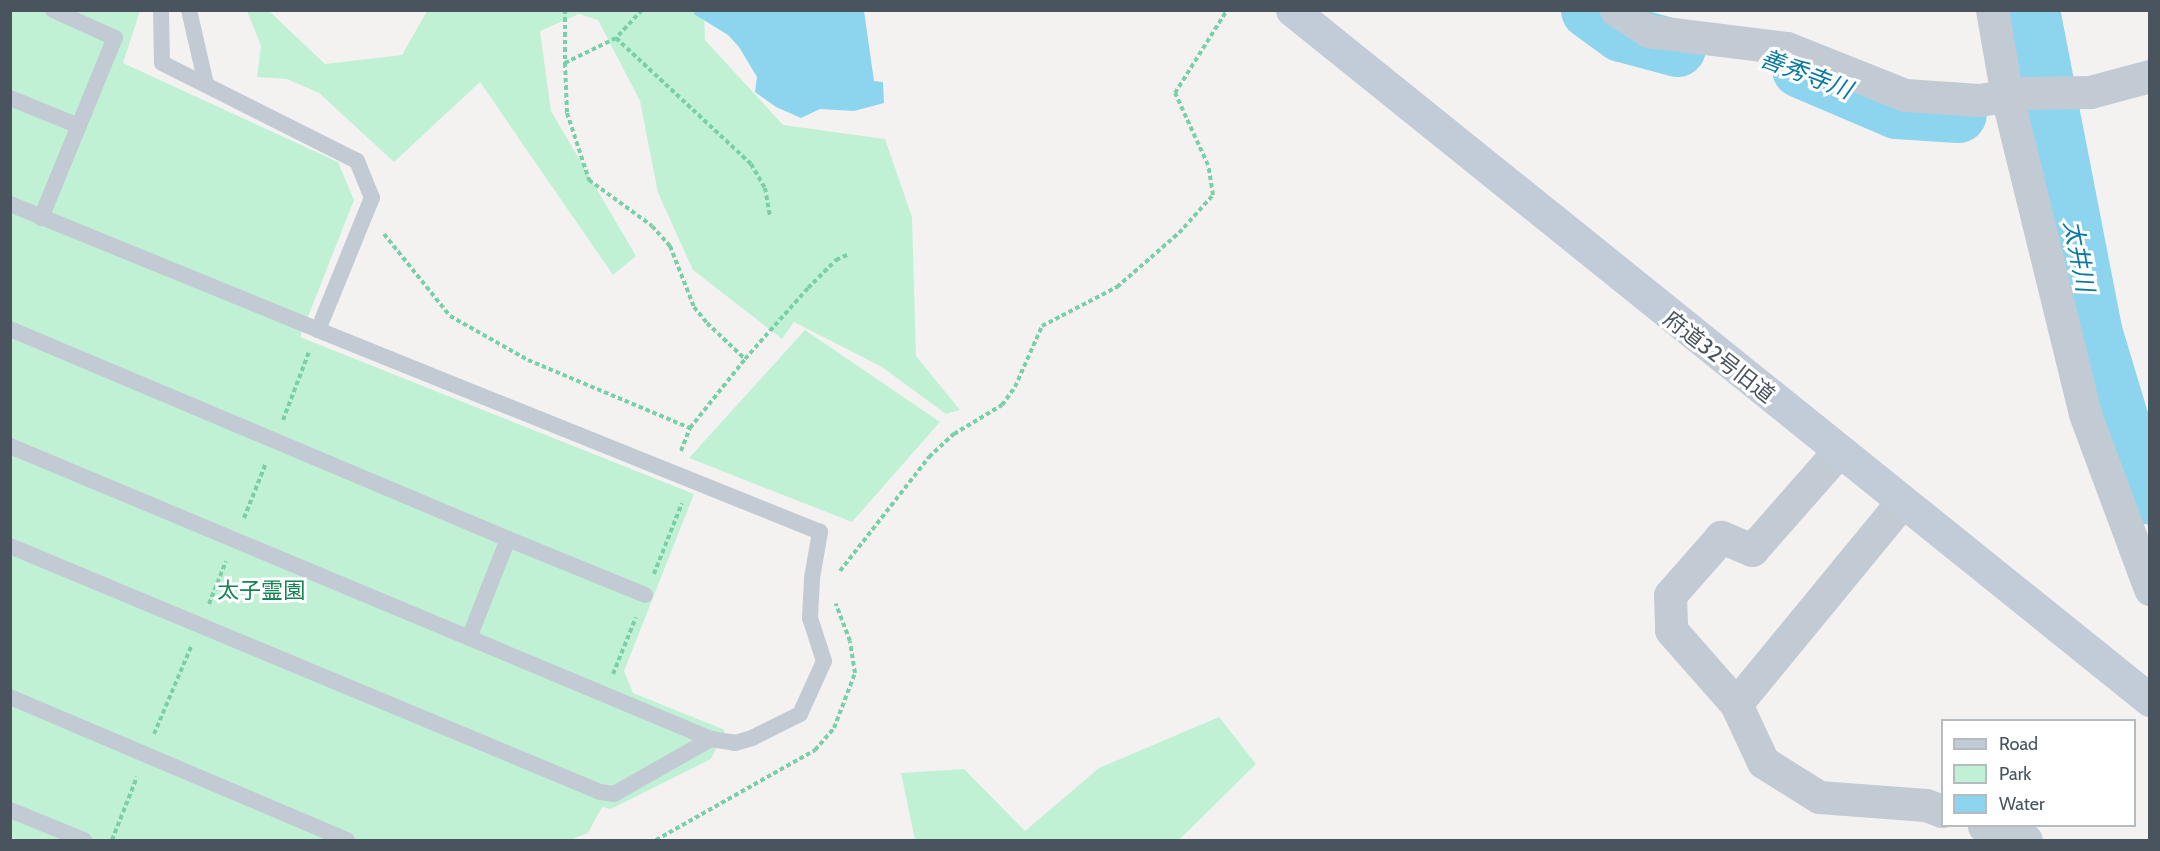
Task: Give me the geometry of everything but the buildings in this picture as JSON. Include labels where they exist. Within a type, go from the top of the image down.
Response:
[{"type":"street","name":"府道32号旧道","points":[[1292,10],[1838,452],[2150,700]]},
{"type":"street","points":[[1616,10],[1648,31],[1787,48],[1905,95],[1978,100],[2015,95],[2090,92],[2150,76]]},
{"type":"street","points":[[1992,10],[2015,95],[2085,414],[2150,589]]},
{"type":"street","points":[[1838,452],[1752,550],[1721,537],[1670,595],[1671,630],[1736,704],[1763,762],[1819,797],[1926,805],[1941,811]]},
{"type":"street","points":[[1736,704],[1902,502]]},
{"type":"street","points":[[1990,827],[2026,840]]},
{"type":"lane","points":[[41,218],[115,38],[53,10]]},
{"type":"lane","points":[[160,10],[162,63],[357,161],[372,198],[318,330]]},
{"type":"lane","points":[[189,10],[206,84]]},
{"type":"lane","points":[[10,98],[79,126]]},
{"type":"lane","points":[[10,204],[820,532],[812,578],[810,618],[824,661],[800,714],[744,741],[711,739],[10,446]]},
{"type":"lane","points":[[10,329],[274,442],[645,596]]},
{"type":"lane","points":[[469,638],[508,539]]},
{"type":"lane","points":[[10,546],[600,792],[614,794],[711,739]]},
{"type":"lane","points":[[10,697],[348,840]]},
{"type":"lane","points":[[10,810],[84,840]]},
{"type":"path","points":[[565,10],[567,113],[589,180],[652,226],[664,240],[684,277],[694,307],[745,358]]},
{"type":"path","points":[[565,63],[616,38],[642,10]]},
{"type":"path","points":[[837,581],[838,573],[929,457],[954,434],[1002,405],[1015,387],[1041,326],[1117,288],[1179,233],[1213,195],[1208,165],[1175,93],[1227,10]]},
{"type":"path","points":[[616,38],[752,164],[765,188],[770,217]]},
{"type":"path","points":[[384,234],[450,316],[528,360],[690,428]]},
{"type":"path","points":[[672,473],[690,428],[745,358],[836,260],[849,254]]},
{"type":"path","points":[[112,840],[318,330]]},
{"type":"path","points":[[656,840],[815,750],[834,728],[855,673],[850,641],[833,597]]},
{"type":"green space","name":"太子霊園","points":[[10,11],[140,11],[123,63],[338,162],[354,200],[300,337],[694,494],[624,671],[633,693],[725,730],[711,759],[611,809],[602,807],[588,833],[570,840],[11,840]]},
{"type":"green space","points":[[247,11],[269,11],[325,64],[402,55],[427,11],[704,11],[705,40],[783,125],[885,139],[912,217],[916,356],[960,410],[946,414],[882,367],[794,322],[782,339],[693,270],[658,193],[640,101],[598,20],[579,14],[540,31],[551,111],[636,256],[613,275],[480,82],[394,162],[319,93],[287,79],[257,77],[261,46]]},
{"type":"green space","points":[[805,330],[940,422],[852,522],[689,458]]},
{"type":"green space","points":[[1219,717],[1256,764],[1179,840],[915,840],[901,773],[964,769],[1025,831],[1099,768]]},
{"type":"water","points":[[695,11],[864,11],[874,81],[883,82],[884,103],[854,111],[820,109],[801,118],[776,107],[755,92],[757,77],[739,47],[728,35],[694,14]]},
{"type":"waterway","name":"善秀寺川","points":[[1589,10],[1621,33],[1677,48]]},
{"type":"waterway","name":"太井川","points":[[2031,10],[2093,330],[2132,460],[2150,496]]},
{"type":"waterway","name":"善秀寺川","points":[[1800,69],[1896,110],[1958,114]]}]
